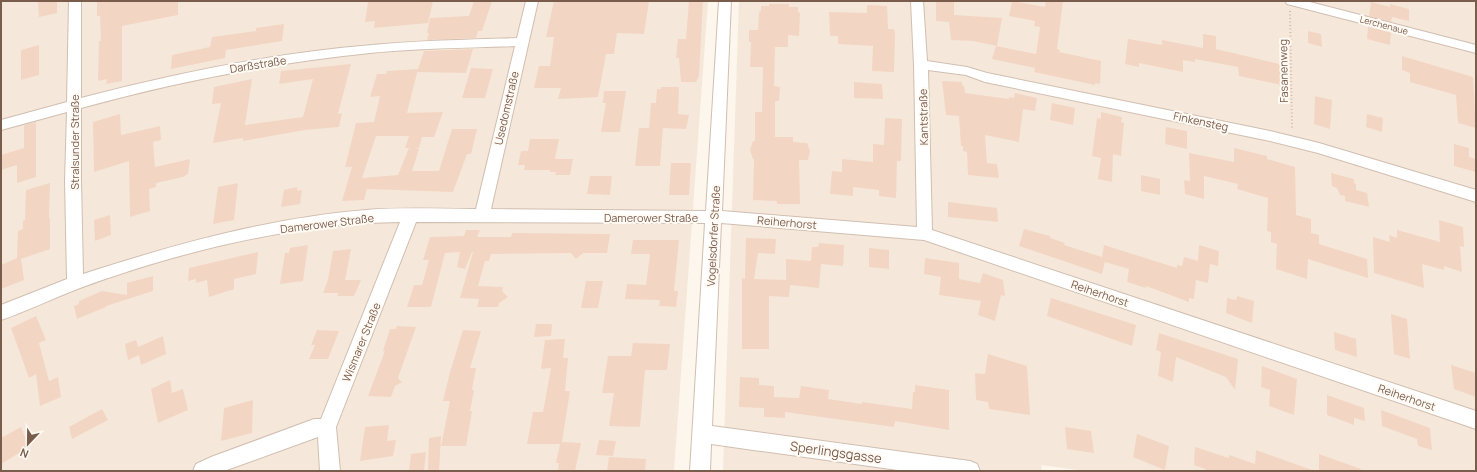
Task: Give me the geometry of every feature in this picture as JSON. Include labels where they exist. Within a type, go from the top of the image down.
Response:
[{"type":"street","name":"Stralsunder Straße","points":[[75,1],[75,283]]},
{"type":"street","name":"Usedomstraße","points":[[482,215],[521,42],[532,1]]},
{"type":"street","name":"Vogelsdorfer Straße","points":[[700,471],[725,1]]},
{"type":"street","name":"Kantstraße","points":[[917,1],[921,65],[924,234]]},
{"type":"street","name":"Lerchenaue","points":[[1291,5],[1476,49]]},
{"type":"street","name":"Darßstraße","points":[[1,125],[74,104],[191,76],[309,56],[416,45],[521,42]]},
{"type":"street","name":"Finkensteg","points":[[921,65],[967,71],[1292,141],[1476,196]]},
{"type":"street","name":"Damerower Straße","points":[[1,313],[75,283],[155,257],[256,232],[339,219],[368,216],[482,215],[714,217]]},
{"type":"street","name":"Wismarer Straße","points":[[330,471],[328,427],[410,216]]},
{"type":"street","name":"Reiherhorst","points":[[714,217],[807,223],[924,234],[1476,420]]},
{"type":"street","points":[[203,471],[314,428],[328,427]]},
{"type":"street","name":"Sperlingsgasse","points":[[702,434],[727,436],[970,471]]},
{"type":"path","name":"Fasanenweg","points":[[1291,5],[1292,141]]},
{"type":"shaded area","points":[[1,1],[708,1],[674,471],[1,471]]},
{"type":"shaded area","points":[[739,1],[1476,1],[1476,471],[1085,471],[1041,465],[1042,471],[723,471]]},
{"type":"building","points":[[38,1],[57,1],[57,13],[39,17]]},
{"type":"building","points":[[97,1],[178,1],[178,15],[122,26],[122,81],[106,84],[107,79],[98,81],[99,41],[101,41],[100,16],[97,16]]},
{"type":"building","points":[[433,1],[428,23],[374,28],[375,21],[365,22],[368,2]]},
{"type":"building","points":[[474,1],[492,1],[482,31],[478,31],[476,38],[427,40],[430,18],[469,16]]},
{"type":"building","points":[[554,1],[649,1],[644,34],[617,33],[614,54],[606,54],[598,97],[558,99],[561,88],[534,88],[539,66],[550,66],[554,37],[546,37]]},
{"type":"building","points":[[689,1],[703,1],[699,76],[696,82],[681,82],[679,58],[676,58],[678,39],[686,39]]},
{"type":"building","points":[[936,1],[954,2],[954,15],[1002,18],[997,46],[973,41],[951,40],[949,22],[936,21]]},
{"type":"building","points":[[1012,1],[1045,7],[1046,1],[1063,1],[1057,49],[1060,50],[1059,52],[1101,61],[1100,84],[1095,83],[1095,85],[1034,72],[1035,68],[992,59],[996,46],[1036,54],[1040,27],[1034,26],[1035,21],[1009,16]]},
{"type":"building","points":[[1371,2],[1390,7],[1390,4],[1409,9],[1409,21],[1392,17],[1391,22],[1369,16]]},
{"type":"building","points":[[769,4],[789,4],[789,7],[798,7],[798,12],[800,13],[799,36],[788,35],[788,47],[775,47],[774,86],[780,87],[779,101],[775,101],[775,137],[793,137],[793,142],[807,143],[810,151],[808,160],[799,160],[800,204],[777,204],[777,201],[753,200],[754,159],[750,150],[753,141],[755,141],[755,112],[762,112],[763,67],[750,67],[751,42],[749,42],[749,30],[758,30],[759,12],[761,11],[761,6],[769,6]]},
{"type":"building","points":[[867,5],[887,6],[888,29],[894,29],[895,35],[894,72],[872,71],[873,46],[838,44],[838,36],[830,36],[829,12],[867,13]]},
{"type":"building","points":[[284,24],[282,41],[226,50],[225,58],[171,69],[172,55],[210,47],[212,37],[256,31],[256,28]]},
{"type":"building","points":[[1368,27],[1391,32],[1390,45],[1367,39]]},
{"type":"building","points":[[1308,31],[1321,34],[1322,47],[1308,43]]},
{"type":"building","points":[[1203,34],[1216,36],[1216,49],[1280,64],[1282,85],[1239,76],[1238,67],[1195,59],[1195,62],[1183,60],[1183,72],[1139,63],[1139,67],[1125,64],[1128,39],[1162,45],[1162,40],[1203,48]]},
{"type":"building","points":[[39,45],[39,75],[21,80],[21,50]]},
{"type":"building","points":[[473,49],[466,73],[417,72],[424,51]]},
{"type":"building","points":[[1402,56],[1473,77],[1476,128],[1458,123],[1456,95],[1410,82],[1410,73],[1402,70]]},
{"type":"building","points":[[351,64],[338,114],[342,113],[339,127],[305,130],[243,141],[243,138],[213,143],[221,103],[212,104],[214,87],[252,79],[245,125],[303,117],[313,79],[279,84],[281,71]]},
{"type":"building","points":[[471,68],[493,69],[485,98],[462,98]]},
{"type":"building","points":[[418,69],[407,113],[443,112],[434,137],[422,137],[419,148],[415,148],[419,149],[412,171],[439,171],[452,129],[477,129],[471,154],[467,154],[453,192],[367,189],[364,200],[342,201],[352,167],[345,167],[356,123],[374,122],[380,96],[370,97],[377,74],[386,74],[387,71]],"holes":[[[376,136],[409,136],[405,148],[409,148],[398,175],[362,178]]]},
{"type":"building","points":[[942,81],[962,82],[965,93],[1009,99],[1009,97],[1014,98],[1015,93],[1037,98],[1035,111],[1023,109],[1019,142],[985,135],[987,163],[997,164],[999,178],[968,175],[967,152],[963,151],[963,146],[961,146],[959,116],[946,115]]},
{"type":"building","points":[[854,82],[882,84],[883,99],[854,98]]},
{"type":"building","points":[[661,87],[679,87],[678,114],[689,115],[686,129],[663,128],[660,166],[635,166],[639,128],[649,128],[651,103],[656,103],[657,89],[661,89]]},
{"type":"building","points":[[604,91],[626,91],[620,132],[601,132],[606,103],[603,103]]},
{"type":"building","points":[[1315,96],[1332,100],[1330,129],[1314,124]]},
{"type":"building","points":[[1052,103],[1075,108],[1073,125],[1050,120]]},
{"type":"building","points":[[1101,112],[1122,117],[1121,122],[1124,123],[1121,156],[1113,154],[1112,182],[1098,179],[1101,158],[1092,156],[1097,118],[1101,119]]},
{"type":"building","points":[[120,114],[121,135],[160,126],[161,140],[153,142],[155,167],[190,159],[188,174],[183,177],[156,183],[156,187],[149,189],[150,211],[130,217],[129,161],[94,172],[93,122]]},
{"type":"building","points":[[1367,114],[1383,118],[1382,132],[1366,127]]},
{"type":"building","points":[[885,118],[902,119],[901,161],[897,161],[896,198],[879,196],[879,190],[853,187],[853,196],[830,194],[832,171],[842,172],[842,159],[873,162],[873,144],[884,145]]},
{"type":"building","points":[[36,122],[36,177],[17,183],[17,165],[1,170],[1,155],[24,148],[24,125]]},
{"type":"building","points":[[1166,127],[1187,131],[1187,149],[1165,144]]},
{"type":"building","points":[[530,139],[559,139],[555,159],[573,159],[570,175],[555,175],[556,172],[550,172],[550,170],[524,170],[525,165],[518,165],[521,151],[528,151]]},
{"type":"building","points":[[1454,144],[1469,148],[1469,157],[1476,159],[1476,172],[1454,166]]},
{"type":"building","points":[[1234,148],[1267,156],[1267,159],[1295,167],[1296,215],[1311,219],[1311,233],[1319,235],[1319,244],[1367,259],[1368,278],[1308,259],[1307,279],[1276,269],[1277,244],[1271,242],[1271,232],[1267,231],[1268,198],[1237,189],[1238,184],[1204,176],[1204,199],[1185,194],[1184,180],[1190,181],[1189,153],[1234,162]]},
{"type":"building","points":[[671,163],[691,163],[689,195],[669,195]]},
{"type":"building","points":[[1331,173],[1354,179],[1356,190],[1367,193],[1369,207],[1345,201],[1345,196],[1340,195],[1337,188],[1332,186]]},
{"type":"building","points":[[1141,175],[1160,179],[1160,195],[1141,191]]},
{"type":"building","points":[[590,176],[612,176],[610,195],[587,194]]},
{"type":"building","points":[[50,183],[50,249],[21,259],[24,280],[1,289],[1,265],[17,258],[18,231],[23,229],[23,221],[25,220],[26,190]]},
{"type":"building","points":[[238,183],[234,220],[213,224],[218,187]]},
{"type":"building","points":[[297,187],[297,191],[302,190],[300,204],[281,207],[284,190]]},
{"type":"building","points":[[948,202],[997,208],[998,222],[948,217]]},
{"type":"building","points":[[110,215],[111,235],[95,241],[94,220]]},
{"type":"building","points":[[1439,220],[1463,227],[1464,247],[1460,246],[1462,272],[1444,266],[1444,270],[1422,264],[1424,288],[1374,273],[1373,237],[1390,242],[1389,235],[1397,238],[1397,230],[1440,242]]},
{"type":"building","points":[[1024,229],[1050,236],[1050,238],[1065,243],[1064,245],[1102,257],[1104,245],[1177,268],[1177,265],[1182,266],[1184,257],[1198,261],[1199,245],[1219,251],[1218,266],[1210,264],[1208,283],[1196,280],[1194,299],[1189,298],[1189,302],[1146,286],[1146,288],[1127,282],[1129,269],[1105,262],[1102,274],[1019,246]]},
{"type":"building","points":[[466,230],[480,230],[477,237],[511,237],[512,233],[610,234],[607,253],[583,253],[576,259],[571,253],[491,254],[489,261],[485,261],[478,286],[503,287],[502,291],[508,297],[499,303],[498,307],[477,307],[479,299],[460,298],[473,252],[465,269],[457,267],[460,252],[445,253],[431,307],[407,307],[414,285],[422,285],[429,260],[423,260],[430,237],[464,236]]},
{"type":"building","points":[[746,238],[776,239],[775,254],[758,253],[754,279],[786,280],[786,259],[811,261],[812,247],[818,247],[819,243],[844,245],[843,266],[821,264],[819,288],[790,285],[789,297],[769,296],[769,349],[742,349],[742,278],[745,279]]},
{"type":"building","points":[[633,240],[679,240],[674,291],[678,291],[676,307],[659,306],[660,300],[625,299],[627,284],[646,285],[650,254],[631,254]]},
{"type":"building","points":[[308,245],[303,281],[280,284],[285,253],[289,253],[290,248]]},
{"type":"building","points":[[869,248],[889,250],[889,269],[869,267]]},
{"type":"building","points":[[351,249],[345,280],[361,280],[354,296],[337,296],[339,293],[323,293],[328,280],[333,251]]},
{"type":"building","points":[[258,252],[256,274],[234,279],[234,289],[209,297],[207,280],[196,283],[196,279],[188,281],[189,268]]},
{"type":"building","points":[[925,258],[959,263],[959,279],[980,283],[983,273],[1003,280],[1005,296],[1001,295],[995,321],[978,315],[981,301],[939,295],[941,277],[924,274]]},
{"type":"building","points":[[153,276],[153,291],[106,306],[77,319],[74,306],[79,304],[79,301],[102,291],[127,295],[127,283]]},
{"type":"building","points":[[586,281],[603,281],[598,308],[581,308]]},
{"type":"building","points":[[1237,296],[1254,301],[1252,323],[1226,313],[1227,298],[1236,300]]},
{"type":"building","points":[[1051,298],[1136,325],[1132,346],[1047,316]]},
{"type":"building","points":[[1391,314],[1407,319],[1410,359],[1394,354]]},
{"type":"building","points":[[36,316],[46,340],[39,343],[49,381],[58,377],[61,397],[40,406],[36,374],[29,378],[11,328]]},
{"type":"building","points":[[536,324],[552,324],[551,336],[534,337]]},
{"type":"building","points":[[397,326],[416,327],[398,378],[402,382],[395,386],[391,397],[368,396],[385,351],[383,351],[390,329],[396,329]]},
{"type":"building","points":[[317,330],[339,331],[328,359],[309,359],[315,345],[311,345]]},
{"type":"building","points":[[463,330],[481,331],[470,368],[476,368],[472,389],[474,391],[470,411],[472,411],[466,446],[441,446],[450,401],[443,401]]},
{"type":"building","points":[[1334,332],[1356,339],[1357,357],[1335,350]]},
{"type":"building","points":[[1159,333],[1238,359],[1235,390],[1226,377],[1176,357],[1173,382],[1158,376],[1161,352],[1156,350]]},
{"type":"building","points":[[163,336],[166,354],[141,365],[139,355],[128,360],[125,344],[136,340],[138,347]]},
{"type":"building","points":[[565,339],[563,358],[568,358],[565,391],[570,391],[562,442],[581,443],[575,471],[558,471],[559,463],[556,463],[560,444],[527,444],[533,412],[543,412],[551,368],[541,369],[545,340]]},
{"type":"building","points":[[633,343],[670,344],[667,370],[645,370],[640,427],[609,426],[614,393],[602,393],[608,356],[631,356]]},
{"type":"building","points":[[988,354],[1027,366],[1030,415],[989,409],[988,402],[976,400],[975,373],[985,374]]},
{"type":"building","points":[[1451,365],[1476,373],[1476,397],[1454,389]]},
{"type":"building","points":[[1262,366],[1297,379],[1294,415],[1269,406],[1270,390],[1261,387]]},
{"type":"building","points":[[740,377],[759,378],[759,385],[774,386],[774,397],[799,398],[801,386],[829,390],[828,399],[912,409],[915,385],[949,390],[949,430],[895,421],[894,427],[785,412],[785,418],[764,417],[764,408],[739,407]]},
{"type":"building","points":[[170,380],[172,393],[183,389],[188,410],[158,423],[151,389]]},
{"type":"building","points":[[1327,395],[1364,408],[1365,421],[1354,418],[1354,425],[1327,415]]},
{"type":"building","points":[[253,400],[252,433],[221,441],[224,408]]},
{"type":"building","points":[[102,409],[108,420],[72,439],[69,427]]},
{"type":"building","points":[[1381,410],[1430,428],[1432,450],[1418,446],[1417,439],[1382,426]]},
{"type":"building","points":[[389,425],[387,441],[396,440],[393,456],[360,461],[365,427]]},
{"type":"building","points":[[21,427],[29,447],[1,464],[1,438]]},
{"type":"building","points":[[1065,427],[1091,431],[1094,453],[1067,449]]},
{"type":"building","points":[[1137,434],[1169,446],[1165,470],[1133,457]]},
{"type":"building","points":[[441,436],[439,471],[428,471],[429,438]]},
{"type":"building","points":[[599,440],[616,441],[613,456],[596,455]]},
{"type":"building","points":[[1195,447],[1229,458],[1229,455],[1255,464],[1256,450],[1312,470],[1205,471],[1205,469],[1194,465]]},
{"type":"building","points":[[426,452],[424,471],[409,471],[411,454]]},
{"type":"building","points":[[1319,454],[1361,469],[1361,471],[1319,471]]},
{"type":"building","points":[[609,457],[646,459],[645,471],[607,471]]}]
